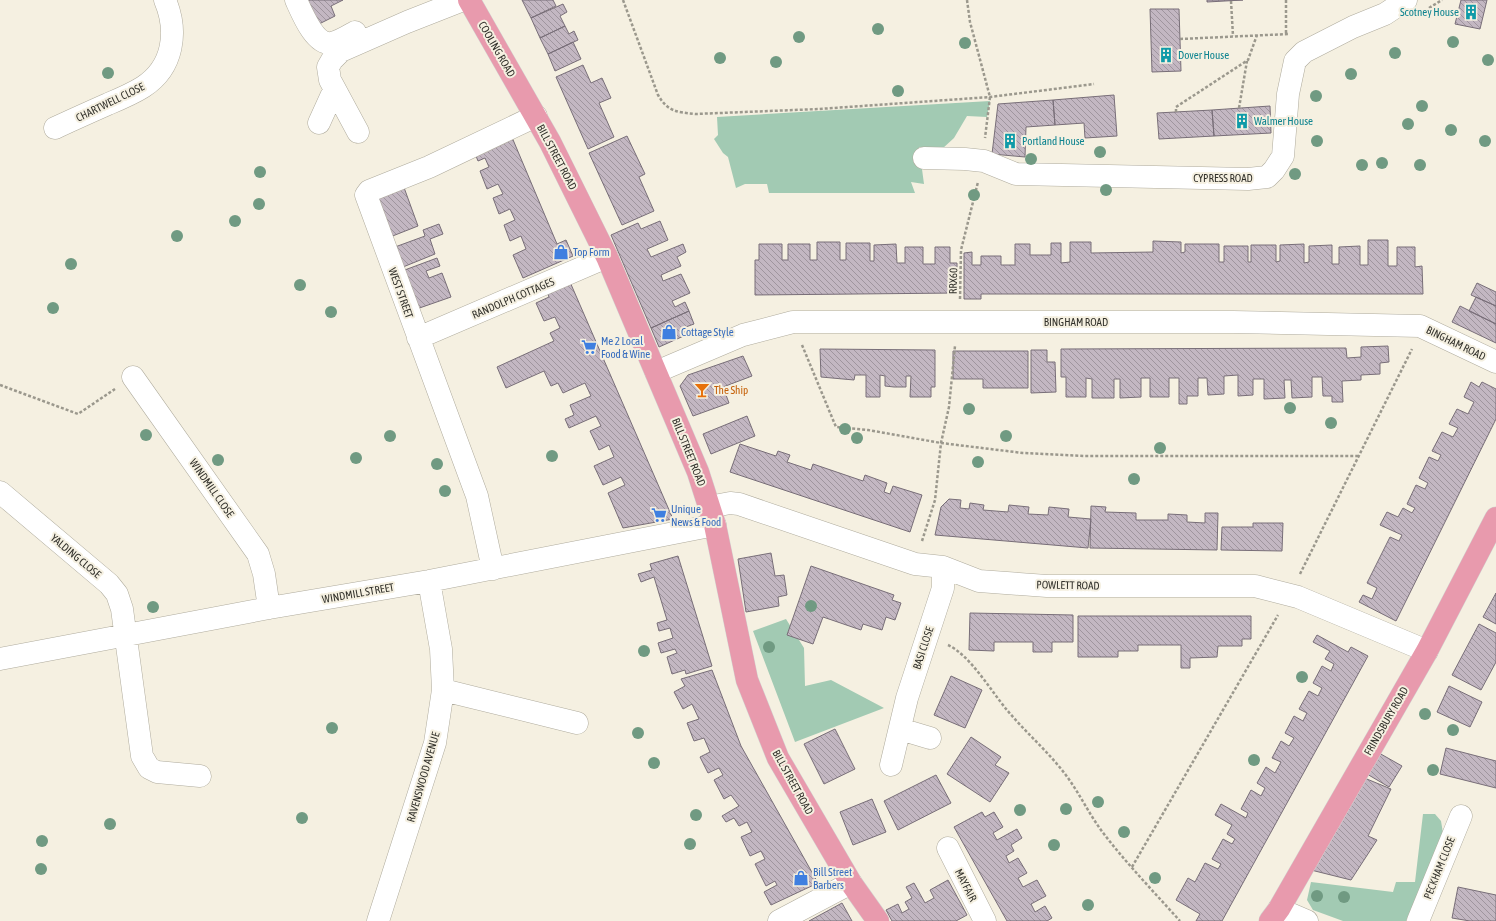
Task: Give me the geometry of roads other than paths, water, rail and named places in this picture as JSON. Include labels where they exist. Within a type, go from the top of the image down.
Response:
[{"type":"main road","name":"COOLING ROAD","points":[[469,0],[525,98]]},
{"type":"main road","name":"BILL STREET ROAD","points":[[525,98],[536,116],[607,257],[698,472],[712,516],[747,680],[778,758],[851,883],[878,921]]},
{"type":"main road","name":"FRINDSBURY ROAD","points":[[1274,915],[1427,651],[1496,518]]},
{"type":"street","name":"CHARTWELL CLOSE","points":[[55,128],[132,93],[155,77],[164,66],[170,53],[173,40],[171,13],[165,0]]},
{"type":"street","points":[[296,0],[311,29],[317,37],[323,42],[332,43],[421,0]]},
{"type":"street","points":[[358,132],[334,90],[330,80],[328,67],[332,60],[341,51],[407,22],[463,0]]},
{"type":"street","name":"CYPRESS ROAD","points":[[924,158],[984,161],[1016,174],[1248,179],[1268,177],[1283,156],[1288,94],[1295,61],[1304,52],[1353,27],[1385,14],[1404,1]]},
{"type":"street","points":[[319,123],[334,90]]},
{"type":"street","name":"WEST STREET","points":[[493,569],[479,502],[366,194],[374,188],[429,167],[536,116]]},
{"type":"street","name":"RANDOLPH COTTAGES","points":[[418,338],[607,257]]},
{"type":"street","name":"BINGHAM ROAD","points":[[656,372],[743,335],[793,322],[1233,322],[1420,326],[1496,362]]},
{"type":"street","name":"WINDMILL CLOSE","points":[[133,377],[258,554],[262,565],[269,608]]},
{"type":"street","name":"YALDING CLOSE","points":[[0,492],[112,588],[117,594],[122,609],[142,756],[149,768],[156,772],[200,776]]},
{"type":"street","name":"POWLETT ROAD","points":[[712,516],[730,503],[739,504],[915,564],[943,566],[980,580],[1047,586],[1255,586],[1298,598],[1427,651]]},
{"type":"street","name":"WINDMILL STREET","points":[[0,659],[269,608],[493,569],[712,516]]},
{"type":"street","name":"BASI CLOSE","points":[[891,765],[907,698],[943,588],[943,566]]},
{"type":"street","name":"RAVENSWOOD AVENUE","points":[[378,921],[435,743],[443,690],[441,649],[429,581]]},
{"type":"street","points":[[443,690],[576,723]]},
{"type":"street","points":[[900,729],[930,738]]},
{"type":"street","name":"PECKHAM CLOSE","points":[[1418,921],[1460,816]]},
{"type":"street","name":"MAYFAIR","points":[[948,848],[985,921]]},
{"type":"street","points":[[779,921],[851,883]]},
{"type":"street","points":[[1274,915],[1307,921]]},
{"type":"place","name":"Scotney House","points":[[1471,12]]},
{"type":"place","name":"Dover House","points":[[1166,55]]},
{"type":"place","name":"Walmer House","points":[[1242,121]]},
{"type":"place","name":"Portland House","points":[[1010,141]]},
{"type":"place","name":"Top Form","points":[[561,252]]},
{"type":"place","name":"Cottage Style","points":[[669,332]]},
{"type":"place","name":"Me 2 Local Food & Wine","points":[[589,347]]},
{"type":"place","name":"The Ship","points":[[702,390]]},
{"type":"place","name":"Unique News & Food","points":[[659,515]]},
{"type":"place","name":"Bill Street Barbers","points":[[801,878]]}]
